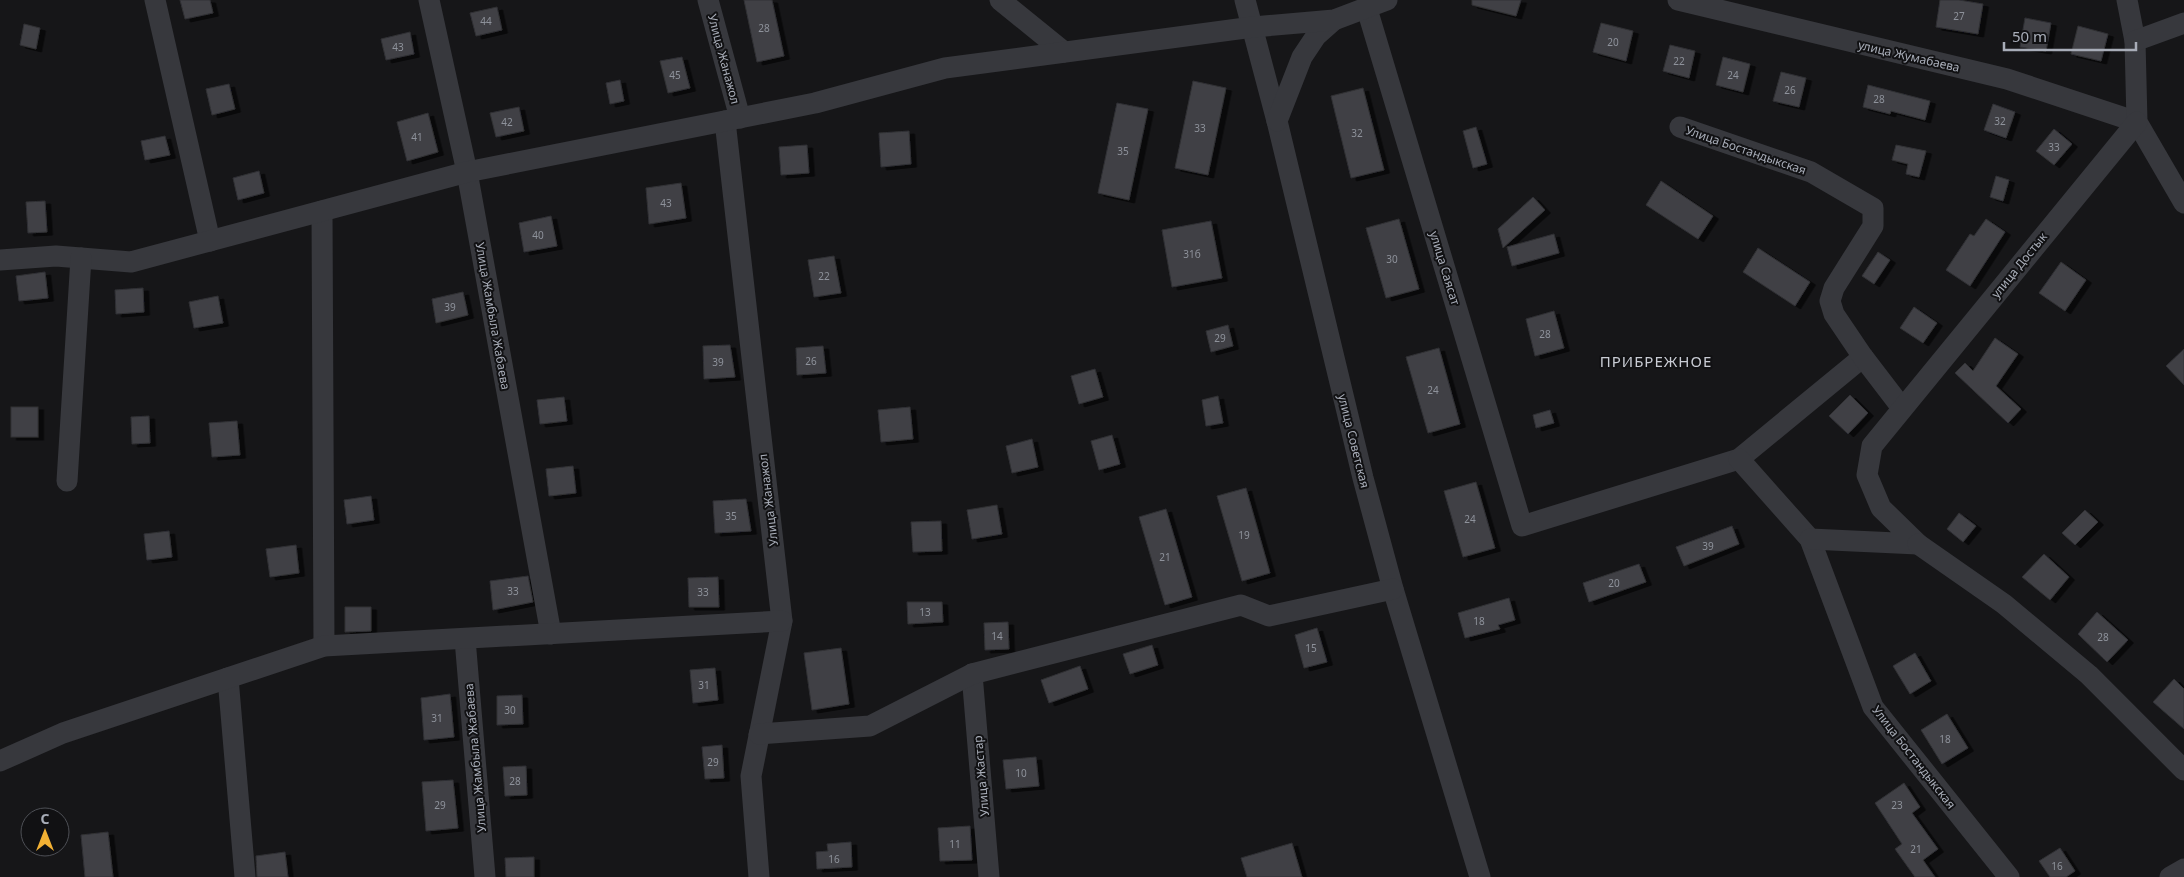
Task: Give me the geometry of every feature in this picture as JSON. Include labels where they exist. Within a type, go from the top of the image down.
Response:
[{"type":"street","points":[[155,0],[210,241]]},
{"type":"street","name":"Улица Жамбыла Жабаева","points":[[429,0],[467,172],[550,634]]},
{"type":"street","name":"Улица Жанажол","points":[[708,0],[732,120],[782,621],[751,776],[760,877]]},
{"type":"street","points":[[1000,0],[1064,52]]},
{"type":"street","name":"улица Советская","points":[[1245,0],[1277,121],[1363,478],[1393,589],[1480,877]]},
{"type":"street","points":[[0,260],[56,256],[131,262],[467,172],[815,103],[945,68],[1253,27],[1334,20],[1387,0]]},
{"type":"street","name":"улица Жумабаева","points":[[1678,0],[2007,79],[2137,122]]},
{"type":"street","points":[[2127,0],[2135,41],[2137,122],[2184,203]]},
{"type":"street","name":"улица Саясат","points":[[1367,9],[1522,526],[1739,459]]},
{"type":"street","points":[[1277,121],[1302,57],[1316,36],[1334,20]]},
{"type":"street","points":[[2135,41],[2184,23]]},
{"type":"street","name":"улица Достык","points":[[1902,408],[2137,122]]},
{"type":"street","name":"Улица Бостандыкская","points":[[1680,127],[1811,172],[1873,208],[1873,226],[1834,288],[1830,301],[1834,314],[1862,357],[1902,408]]},
{"type":"street","points":[[322,211],[324,646]]},
{"type":"street","points":[[67,481],[81,258]]},
{"type":"street","points":[[1739,459],[1862,357]]},
{"type":"street","points":[[1902,408],[1872,446],[1867,475],[1881,508],[1918,544],[2004,604],[2089,674],[2184,770]]},
{"type":"street","name":"Улица Бостандыкская","points":[[1739,459],[1810,539],[1873,707],[2009,877]]},
{"type":"street","points":[[1810,539],[1918,544]]},
{"type":"street","points":[[759,734],[870,726],[972,674],[1241,605],[1269,616],[1393,589]]},
{"type":"street","points":[[0,761],[64,733],[324,646],[782,621]]},
{"type":"street","name":"Улица Жамбыла Жабаева","points":[[465,639],[486,877]]},
{"type":"street","name":"Улица Жастар","points":[[972,674],[989,877]]},
{"type":"street","points":[[228,678],[245,877]]},
{"type":"street","points":[[2170,877],[2184,869]]},
{"type":"building","points":[[180,0],[210,0],[213,13],[185,19]]},
{"type":"building","points":[[744,0],[772,0],[784,56],[757,62]]},
{"type":"building","points":[[1472,0],[1521,0],[1516,16],[1472,5]]},
{"type":"building","points":[[1940,0],[1959,0],[1983,4],[1978,34],[1936,27]]},
{"type":"building","points":[[497,7],[502,30],[476,36],[470,13]]},
{"type":"building","points":[[2025,18],[2051,23],[2046,51],[2020,47]]},
{"type":"building","points":[[1601,23],[1633,31],[1626,61],[1593,52]]},
{"type":"building","points":[[24,24],[40,28],[36,49],[20,45]]},
{"type":"building","points":[[2078,26],[2108,34],[2101,61],[2071,54]]},
{"type":"building","points":[[410,32],[414,54],[386,60],[381,39]]},
{"type":"building","points":[[1670,45],[1695,51],[1689,78],[1663,71]]},
{"type":"building","points":[[682,57],[690,88],[668,93],[660,61]]},
{"type":"building","points":[[1723,57],[1750,64],[1743,92],[1716,85]]},
{"type":"building","points":[[1781,72],[1806,78],[1799,107],[1773,101]]},
{"type":"building","points":[[620,80],[624,101],[610,104],[606,83]]},
{"type":"building","points":[[1193,81],[1226,88],[1208,175],[1175,168]]},
{"type":"building","points":[[229,84],[235,109],[212,115],[206,89]]},
{"type":"building","points":[[1868,85],[1930,101],[1925,120],[1891,111],[1890,114],[1863,107]]},
{"type":"building","points":[[1363,88],[1384,170],[1351,178],[1331,96]]},
{"type":"building","points":[[1117,103],[1148,109],[1129,200],[1098,193]]},
{"type":"building","points":[[1993,104],[2015,112],[2006,138],[1984,130]]},
{"type":"building","points":[[519,107],[524,131],[496,137],[490,113]]},
{"type":"building","points":[[428,113],[438,152],[407,161],[397,122]]},
{"type":"building","points":[[1476,127],[1487,164],[1473,168],[1463,131]]},
{"type":"building","points":[[2054,129],[2072,144],[2054,165],[2036,151]]},
{"type":"building","points":[[909,131],[911,164],[881,167],[879,133]]},
{"type":"building","points":[[165,136],[170,155],[145,160],[141,141]]},
{"type":"building","points":[[807,145],[809,173],[781,175],[779,147]]},
{"type":"building","points":[[1896,145],[1926,151],[1919,177],[1906,174],[1908,164],[1892,160]]},
{"type":"building","points":[[259,171],[264,193],[238,200],[233,178]]},
{"type":"building","points":[[1996,176],[2009,180],[2003,201],[1990,197]]},
{"type":"building","points":[[1661,181],[1713,216],[1698,239],[1646,205]]},
{"type":"building","points":[[681,183],[686,218],[649,224],[646,188]]},
{"type":"building","points":[[1533,197],[1545,210],[1503,248],[1498,229]]},
{"type":"building","points":[[45,201],[47,232],[28,233],[26,202]]},
{"type":"building","points":[[551,216],[557,246],[524,252],[519,223]]},
{"type":"building","points":[[1399,219],[1419,289],[1386,298],[1366,228]]},
{"type":"building","points":[[1986,219],[2005,232],[1970,286],[1946,270],[1970,234],[1974,236]]},
{"type":"building","points":[[1211,221],[1222,278],[1172,287],[1162,230]]},
{"type":"building","points":[[1554,234],[1559,253],[1512,266],[1507,247]]},
{"type":"building","points":[[1758,248],[1810,282],[1795,306],[1743,272]]},
{"type":"building","points":[[1878,252],[1890,260],[1874,284],[1862,276]]},
{"type":"building","points":[[834,256],[841,293],[814,297],[808,260]]},
{"type":"building","points":[[2061,262],[2086,280],[2065,311],[2039,293]]},
{"type":"building","points":[[45,272],[48,298],[19,301],[16,276]]},
{"type":"building","points":[[143,288],[144,312],[116,314],[115,290]]},
{"type":"building","points":[[463,292],[468,315],[436,323],[432,299]]},
{"type":"building","points":[[218,296],[223,323],[194,328],[189,302]]},
{"type":"building","points":[[1914,307],[1937,323],[1923,343],[1900,328]]},
{"type":"building","points":[[1554,311],[1564,348],[1535,356],[1526,319]]},
{"type":"building","points":[[1228,325],[1233,346],[1211,352],[1206,331]]},
{"type":"building","points":[[1995,338],[2018,354],[1996,386],[2021,409],[2008,423],[1955,373],[1965,363],[1973,371]]},
{"type":"building","points":[[730,345],[735,377],[704,379],[703,346]]},
{"type":"building","points":[[823,346],[826,373],[797,375],[796,348]]},
{"type":"building","points":[[1439,348],[1460,424],[1428,433],[1406,357]]},
{"type":"building","points":[[2184,349],[2184,385],[2166,366]]},
{"type":"building","points":[[1095,369],[1103,397],[1079,404],[1071,376]]},
{"type":"building","points":[[1850,395],[1868,413],[1848,434],[1829,416]]},
{"type":"building","points":[[1218,396],[1223,423],[1206,426],[1202,400]]},
{"type":"building","points":[[564,397],[567,421],[540,424],[537,400]]},
{"type":"building","points":[[11,407],[38,407],[38,437],[11,437]]},
{"type":"building","points":[[910,407],[913,439],[881,442],[878,410]]},
{"type":"building","points":[[1550,410],[1554,423],[1536,428],[1533,415]]},
{"type":"building","points":[[149,416],[150,443],[132,444],[131,417]]},
{"type":"building","points":[[237,421],[240,455],[212,457],[209,423]]},
{"type":"building","points":[[1112,435],[1120,464],[1099,470],[1091,441]]},
{"type":"building","points":[[1032,439],[1038,467],[1012,473],[1006,446]]},
{"type":"building","points":[[573,466],[576,493],[549,496],[546,469]]},
{"type":"building","points":[[1476,482],[1495,548],[1463,557],[1444,491]]},
{"type":"building","points":[[1246,488],[1270,573],[1242,581],[1217,496]]},
{"type":"building","points":[[371,496],[374,520],[347,524],[344,500]]},
{"type":"building","points":[[746,499],[751,531],[715,533],[713,501]]},
{"type":"building","points":[[997,505],[1002,534],[972,539],[967,510]]},
{"type":"building","points":[[1166,509],[1192,597],[1165,605],[1139,517]]},
{"type":"building","points":[[2085,510],[2098,522],[2075,545],[2062,533]]},
{"type":"building","points":[[1959,513],[1976,526],[1963,542],[1947,529]]},
{"type":"building","points":[[941,521],[942,551],[913,552],[911,522]]},
{"type":"building","points":[[1732,526],[1739,544],[1684,566],[1676,547]]},
{"type":"building","points":[[169,531],[172,557],[147,560],[144,534]]},
{"type":"building","points":[[296,545],[299,573],[270,577],[266,549]]},
{"type":"building","points":[[2044,554],[2069,577],[2050,600],[2022,577]]},
{"type":"building","points":[[1639,564],[1646,582],[1589,602],[1583,583]]},
{"type":"building","points":[[528,576],[533,602],[493,610],[490,581]]},
{"type":"building","points":[[718,577],[719,607],[689,607],[688,578]]},
{"type":"building","points":[[1509,598],[1515,620],[1498,625],[1500,629],[1465,638],[1458,613]]},
{"type":"building","points":[[907,602],[942,602],[943,622],[908,624]]},
{"type":"building","points":[[345,607],[371,607],[371,631],[345,632]]},
{"type":"building","points":[[2097,612],[2128,640],[2107,662],[2078,634]]},
{"type":"building","points":[[1008,622],[1009,649],[985,650],[984,623]]},
{"type":"building","points":[[1317,628],[1327,662],[1304,668],[1295,635]]},
{"type":"building","points":[[1152,645],[1158,665],[1130,674],[1123,654]]},
{"type":"building","points":[[841,648],[849,704],[812,710],[804,653]]},
{"type":"building","points":[[1915,653],[1931,681],[1910,694],[1893,666]]},
{"type":"building","points":[[1080,666],[1088,689],[1049,703],[1041,680]]},
{"type":"building","points":[[715,668],[718,700],[693,703],[690,670]]},
{"type":"building","points":[[2174,679],[2184,689],[2184,729],[2153,702]]},
{"type":"building","points":[[450,694],[454,737],[424,740],[421,698]]},
{"type":"building","points":[[522,695],[523,724],[497,725],[497,696]]},
{"type":"building","points":[[1947,714],[1968,748],[1942,764],[1921,730]]},
{"type":"building","points":[[722,745],[724,778],[705,779],[702,747]]},
{"type":"building","points":[[1036,757],[1039,786],[1006,789],[1003,760]]},
{"type":"building","points":[[526,766],[527,795],[505,796],[503,767]]},
{"type":"building","points":[[453,780],[458,828],[426,831],[422,782]]},
{"type":"building","points":[[1904,783],[1920,807],[1912,813],[1938,849],[1923,860],[1935,877],[1915,877],[1895,849],[1902,844],[1875,803]]},
{"type":"building","points":[[970,826],[972,860],[940,861],[938,828]]},
{"type":"building","points":[[108,832],[113,877],[85,877],[81,835]]},
{"type":"building","points":[[851,842],[852,867],[817,869],[816,852],[828,851],[827,844]]},
{"type":"building","points":[[1292,843],[1302,877],[1247,877],[1241,858]]},
{"type":"building","points":[[2060,848],[2075,871],[2066,877],[2050,877],[2039,861]]},
{"type":"building","points":[[285,852],[288,877],[257,877],[256,856]]},
{"type":"building","points":[[534,857],[534,877],[506,877],[505,858]]},
{"type":"district","name":"ПРИБРЕЖНОЕ","points":[[1656,361]]}]
